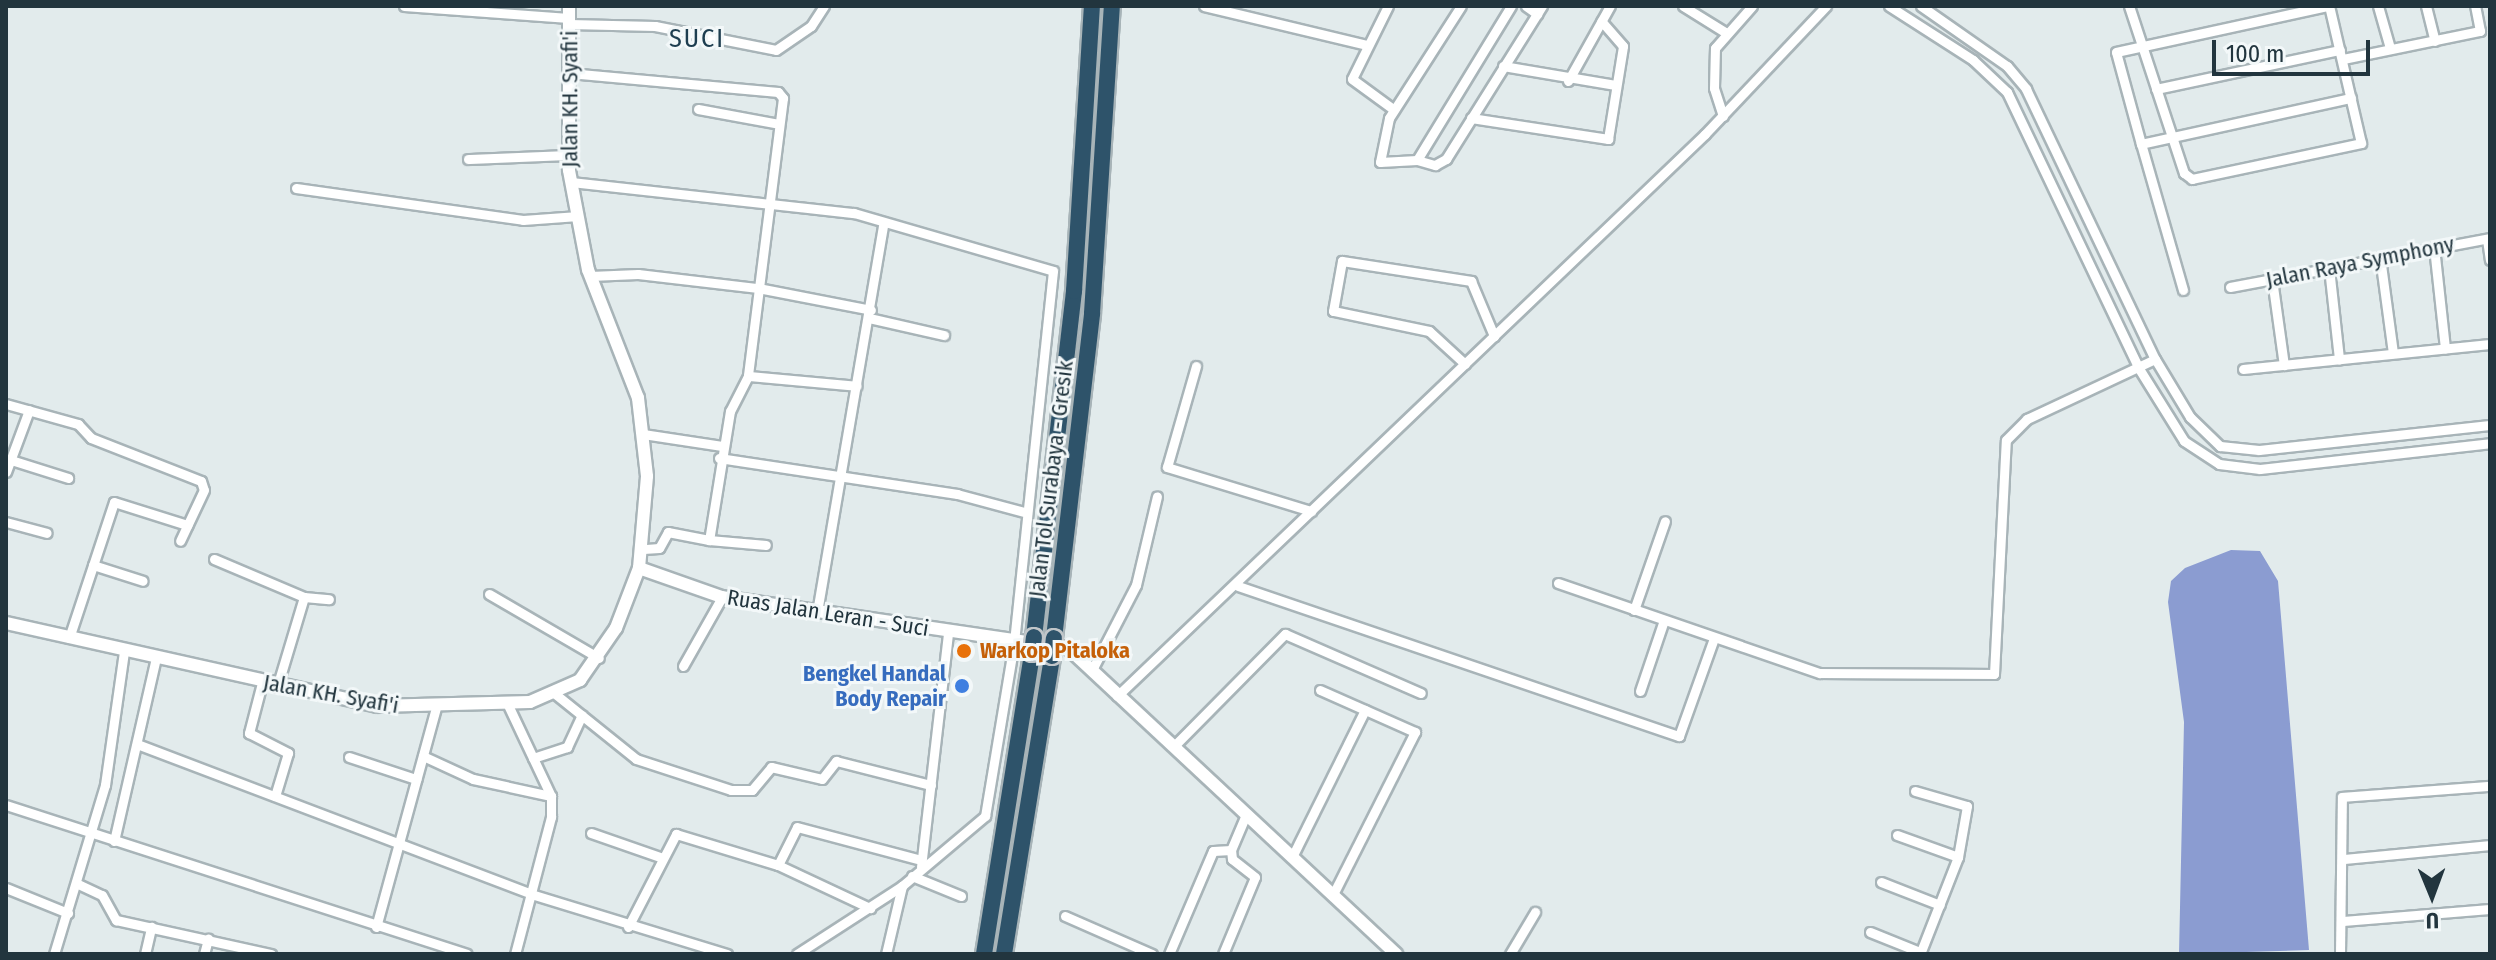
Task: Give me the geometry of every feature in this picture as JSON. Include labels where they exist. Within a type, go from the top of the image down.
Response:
[{"type":"highway","name":"Jalan Tol Surabaya - Gresik","points":[[984,954],[1033,645],[1074,291],[1092,6]]},
{"type":"highway","name":"Jalan Tol Surabaya - Gresik","points":[[1004,954],[1052,656],[1092,313],[1112,6]]},
{"type":"main road","name":"Jalan KH. Syafi'i","points":[[6,623],[277,687],[377,706],[436,708],[508,705],[554,693],[599,658],[639,568],[643,549],[643,434],[638,398],[590,276],[571,182],[569,16]]},
{"type":"main road","name":"Ruas Jalan Leran - Suci","points":[[639,568],[722,597],[1014,643],[1068,648],[1093,668]]},
{"type":"main road","points":[[1093,668],[1117,696],[1396,954]]},
{"type":"street","points":[[404,6],[569,16],[655,26],[776,50],[811,26],[824,6]]},
{"type":"street","points":[[1204,6],[1366,45]]},
{"type":"street","points":[[1388,6],[1366,45],[1353,83],[1393,109]]},
{"type":"street","points":[[1461,6],[1393,109],[1379,160],[1442,163],[1539,10],[1526,6]]},
{"type":"street","points":[[1417,160],[1511,6]]},
{"type":"street","points":[[1568,81],[1610,6]]},
{"type":"street","points":[[1683,6],[1725,32]]},
{"type":"street","points":[[1723,116],[1713,67],[1725,32],[1752,6]]},
{"type":"street","points":[[1117,696],[1238,586],[1311,511],[1723,116],[1826,6]]},
{"type":"street","points":[[1889,6],[1973,60],[2007,92],[2138,367],[2184,441],[2219,464],[2260,469],[2490,443]]},
{"type":"street","points":[[1921,6],[2007,66],[2026,89],[2155,359],[2198,427],[2220,446],[2241,451],[2490,425]]},
{"type":"street","points":[[2129,6],[2140,45],[2184,173],[2197,179],[2359,144],[2351,98],[2328,6],[2140,45],[2114,54],[2183,290]]},
{"type":"street","points":[[2378,6],[2390,48]]},
{"type":"street","points":[[2426,6],[2435,41]]},
{"type":"street","points":[[2156,89],[2342,54],[2435,41],[2481,30],[2475,6]]},
{"type":"street","points":[[1471,118],[1608,139],[1621,37],[1601,21]]},
{"type":"street","points":[[1503,66],[1568,81],[1615,85]]},
{"type":"street","points":[[569,73],[778,92],[779,124],[767,200],[748,376],[719,458],[709,540]]},
{"type":"street","points":[[2141,144],[2172,134],[2351,98]]},
{"type":"street","points":[[698,109],[779,124]]},
{"type":"street","points":[[468,159],[569,155]]},
{"type":"street","points":[[571,182],[767,200],[883,224],[1051,267],[1024,512],[1014,643],[983,822],[919,863],[797,827],[778,865]]},
{"type":"street","points":[[296,188],[523,220],[578,216]]},
{"type":"street","points":[[817,612],[844,478],[883,224]]},
{"type":"street","points":[[2489,238],[2490,260]]},
{"type":"street","name":"Jalan Raya Symphony","points":[[2230,287],[2489,238]]},
{"type":"street","points":[[2434,247],[2445,348]]},
{"type":"street","points":[[2380,257],[2393,353]]},
{"type":"street","points":[[1465,364],[1429,331],[1333,311],[1342,261],[1471,281],[1494,336]]},
{"type":"street","points":[[2329,268],[2339,359]]},
{"type":"street","points":[[590,276],[638,274],[758,288],[944,335]]},
{"type":"street","points":[[2272,279],[2284,365]]},
{"type":"street","points":[[2243,369],[2490,344]]},
{"type":"street","points":[[1558,583],[1820,673],[1994,674],[2006,440],[2027,419],[2155,359]]},
{"type":"street","points":[[1196,366],[1167,467],[1311,511]]},
{"type":"street","points":[[748,376],[857,386]]},
{"type":"street","points":[[6,404],[29,410],[201,481],[180,541]]},
{"type":"street","points":[[6,472],[29,410]]},
{"type":"street","points":[[643,434],[722,446]]},
{"type":"street","points":[[719,458],[1024,512]]},
{"type":"street","points":[[11,460],[68,478]]},
{"type":"street","points":[[1093,668],[1136,585],[1157,496]]},
{"type":"street","points":[[69,638],[117,499],[187,525]]},
{"type":"street","points":[[1634,610],[1665,521]]},
{"type":"street","points":[[6,522],[47,533]]},
{"type":"street","points":[[643,549],[659,548],[668,532],[709,540],[766,545]]},
{"type":"street","points":[[214,559],[304,597],[329,599]]},
{"type":"street","points":[[93,565],[143,581]]},
{"type":"street","points":[[1238,586],[1679,736],[1714,638]]},
{"type":"street","points":[[489,594],[599,658]]},
{"type":"street","points":[[277,687],[304,597]]},
{"type":"street","points":[[683,666],[722,597]]},
{"type":"street","points":[[1640,691],[1664,620]]},
{"type":"street","points":[[797,954],[902,886],[919,863],[948,632]]},
{"type":"street","points":[[1174,746],[1285,634],[1421,693]]},
{"type":"street","points":[[54,954],[93,834],[124,651]]},
{"type":"street","points":[[114,841],[156,658]]},
{"type":"street","points":[[262,683],[249,733],[288,753],[275,796]]},
{"type":"street","points":[[1320,690],[1415,732],[1333,894]]},
{"type":"street","points":[[554,693],[636,759],[731,790],[752,790],[771,767],[822,779],[836,761],[931,785]]},
{"type":"street","points":[[508,705],[519,740],[533,758],[551,796],[515,954]]},
{"type":"street","points":[[376,927],[436,708]]},
{"type":"street","points":[[1292,857],[1365,710]]},
{"type":"street","points":[[533,758],[563,750],[582,715]]},
{"type":"street","points":[[137,744],[531,894],[628,927],[727,954]]},
{"type":"street","points":[[423,756],[473,779],[551,796]]},
{"type":"street","points":[[349,757],[416,779]]},
{"type":"street","points":[[2340,954],[2345,795],[2490,786]]},
{"type":"street","points":[[1870,932],[1920,953],[1958,857],[1966,805],[1915,791]]},
{"type":"street","points":[[6,805],[467,954]]},
{"type":"street","points":[[1223,954],[1255,877],[1232,859],[1231,850],[1246,815]]},
{"type":"street","points":[[591,833],[660,857]]},
{"type":"street","points":[[628,927],[660,857],[676,834],[778,865],[870,908]]},
{"type":"street","points":[[1897,835],[1958,857]]},
{"type":"street","points":[[2344,859],[2490,845]]},
{"type":"street","points":[[1169,954],[1213,851],[1231,850]]},
{"type":"street","points":[[912,876],[961,896]]},
{"type":"street","points":[[1881,882],[1940,905]]},
{"type":"street","points":[[78,884],[102,895],[114,919],[271,954]]},
{"type":"street","points":[[886,954],[902,886]]},
{"type":"street","points":[[6,888],[68,913]]},
{"type":"street","points":[[2343,921],[2490,909]]},
{"type":"street","points":[[1510,954],[1535,912]]},
{"type":"street","points":[[1065,916],[1152,954]]},
{"type":"street","points":[[145,954],[151,927]]},
{"type":"street","points":[[204,954],[208,939]]},
{"type":"water","points":[[2231,550],[2260,551],[2278,581],[2309,950],[2179,954],[2184,722],[2168,602],[2171,581],[2185,568]]},
{"type":"place","name":"Warkop Pitaloka","points":[[964,651]]},
{"type":"place","name":"Bengkel Handal Body Repair","points":[[962,686]]},
{"type":"district","name":"SUCI","points":[[697,39]]}]
